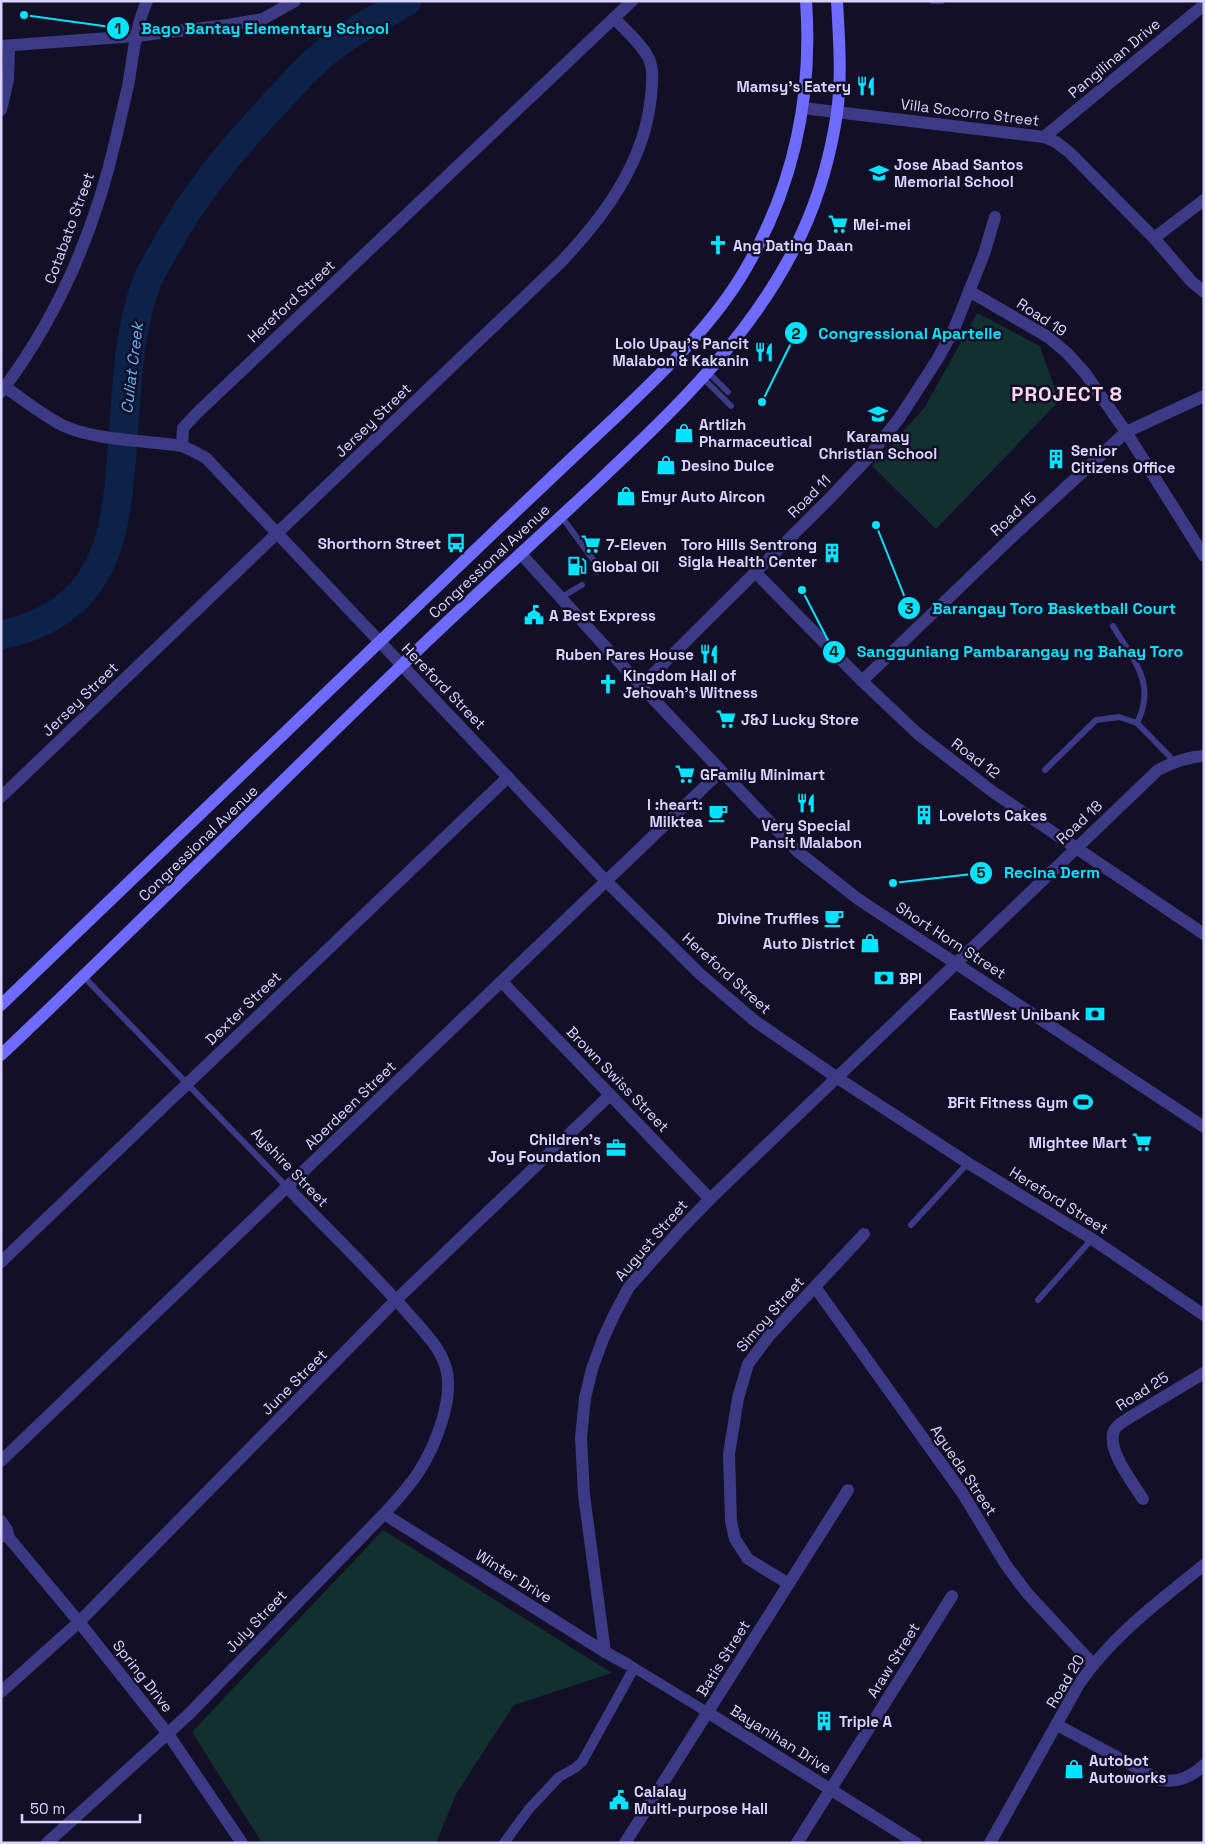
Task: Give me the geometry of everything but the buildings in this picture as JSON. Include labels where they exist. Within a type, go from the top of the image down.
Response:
[{"type":"main road","name":"Congressional Avenue","points":[[1,1005],[654,380],[684,350],[718,309],[743,274],[762,239],[780,199],[794,157],[803,108],[808,35],[806,1]]},
{"type":"main road","name":"Congressional Avenue","points":[[1,1056],[402,665],[649,433],[706,375],[738,337],[759,308],[802,232],[824,168],[837,112],[840,73],[837,1]]},
{"type":"street","name":"Cotabato Street","points":[[3,388],[25,361],[52,316],[99,203],[127,88],[136,36],[146,1]]},
{"type":"street","points":[[1,110],[8,80],[5,46],[136,36],[263,19],[295,1]]},
{"type":"street","name":"Hereford Street","points":[[632,1],[197,413],[184,428],[182,446],[206,458],[606,881],[700,974],[755,1021],[836,1077],[968,1163],[1092,1239],[1204,1315]]},
{"type":"street","name":"Pangilinan Drive","points":[[1044,137],[1204,5]]},
{"type":"street","name":"Jersey Street","points":[[1,797],[277,535],[588,234],[610,205],[630,168],[642,138],[650,107],[653,76],[649,60],[642,47],[614,18]]},
{"type":"street","name":"Villa Socorro Street","points":[[803,108],[1044,137],[1056,142],[1070,153],[1154,238],[1191,281],[1204,292]]},
{"type":"street","points":[[1154,238],[1204,200]]},
{"type":"street","name":"Road 11","points":[[641,686],[868,459],[900,417],[954,329],[984,254],[995,217]]},
{"type":"street","name":"Road 19","points":[[969,292],[1048,338],[1067,353],[1084,373],[1126,432],[1204,556]]},
{"type":"street","points":[[3,388],[62,425],[79,431],[182,446]]},
{"type":"street","name":"Road 15","points":[[862,681],[1012,537],[1126,432],[1204,396]]},
{"type":"street","name":"Short Horn Street","points":[[521,554],[641,686],[797,851],[858,899],[1204,1127]]},
{"type":"street","name":"Road 12","points":[[756,573],[862,681],[918,734],[993,792],[1204,934]]},
{"type":"street","name":"Road 18","points":[[836,1077],[1158,770],[1174,761],[1204,756]]},
{"type":"street","name":"Aberdeen Street","points":[[1,1461],[721,771]]},
{"type":"street","name":"Dexter Street","points":[[1,1262],[508,777]]},
{"type":"street","name":"Brown Swiss Street","points":[[502,982],[710,1199]]},
{"type":"street","name":"August Street","points":[[605,1652],[584,1495],[581,1438],[585,1398],[592,1369],[603,1339],[629,1287],[710,1199],[836,1077]]},
{"type":"street","name":"June Street","points":[[1,1692],[79,1622],[396,1300],[610,1095]]},
{"type":"street","name":"Ayshire Street","points":[[287,1187],[396,1300],[438,1349],[446,1366],[448,1393]]},
{"type":"street","name":"Simoy Street","points":[[789,1584],[748,1558],[735,1539],[731,1522],[730,1454],[738,1398],[748,1364],[769,1336],[864,1234]]},
{"type":"street","name":"Agueda Street","points":[[815,1287],[963,1494],[1006,1565],[1027,1593],[1093,1664]]},
{"type":"street","name":"Road 25","points":[[1143,1499],[1113,1450],[1111,1439],[1115,1428],[1204,1373]]},
{"type":"street","name":"July Street","points":[[47,1843],[168,1734],[384,1514],[413,1480],[432,1448],[442,1420],[448,1393]]},
{"type":"street","name":"Batis Street","points":[[625,1843],[848,1490]]},
{"type":"street","name":"Winter Drive","points":[[384,1514],[630,1666]]},
{"type":"street","name":"Spring Drive","points":[[1,1521],[7,1530],[5,1536],[79,1622],[168,1734],[242,1843]]},
{"type":"street","name":"Road 20","points":[[990,1843],[1079,1684],[1093,1664],[1118,1638],[1204,1565]]},
{"type":"street","name":"Araw Street","points":[[797,1843],[952,1596]]},
{"type":"street","points":[[504,1843],[529,1809],[559,1777],[582,1762],[630,1666]]},
{"type":"street","name":"Bayanihan Drive","points":[[630,1666],[916,1843]]},
{"type":"street","points":[[1057,1725],[1160,1780],[1171,1782],[1184,1779],[1195,1774],[1204,1765]]},
{"type":"lane","points":[[837,1],[842,1]]},
{"type":"lane","points":[[932,1],[942,1]]},
{"type":"lane","points":[[706,375],[728,392]]},
{"type":"lane","points":[[706,375],[731,406]]},
{"type":"lane","points":[[561,516],[594,561],[597,572]]},
{"type":"lane","points":[[560,598],[582,585]]},
{"type":"lane","points":[[1113,626],[1144,681],[1144,707],[1137,723]]},
{"type":"lane","points":[[1045,770],[1096,720],[1119,717],[1137,723],[1174,761]]},
{"type":"lane","name":"Ayshire Street","points":[[84,977],[287,1187]]},
{"type":"lane","points":[[911,1225],[968,1163]]},
{"type":"lane","points":[[1038,1300],[1092,1239]]},
{"type":"green space","points":[[977,313],[1040,346],[1059,401],[936,529],[872,466],[925,407]]},
{"type":"green space","points":[[383,1530],[612,1673],[514,1705],[456,1794],[436,1843],[262,1843],[192,1732]]},
{"type":"waterway","name":"Culiat Creek","points":[[1,635],[33,626],[62,610],[79,595],[92,579],[101,561],[109,542],[114,522],[120,480],[127,380],[135,322],[146,284],[174,231],[200,192],[230,154],[261,118],[310,67],[340,41],[407,1]]},
{"type":"place","name":"Bago Bantay Elementary School","points":[[24,15]]},
{"type":"place","name":"Mamsy's Eatery","points":[[866,86]]},
{"type":"place","name":"Jose Abad Santos Memorial School","points":[[879,173]]},
{"type":"place","name":"Mei-mei","points":[[838,224]]},
{"type":"place","name":"Ang Dating Daan","points":[[718,245]]},
{"type":"place","name":"Lolo Upay's Pancit Malabon & Kakanin","points":[[764,352]]},
{"type":"place","name":"Congressional Apartelle","points":[[762,402]]},
{"type":"place","name":"Karamay Christian School","points":[[878,414]]},
{"type":"place","name":"Artlizh Pharmaceutical","points":[[684,433]]},
{"type":"place","name":"Senior Citizens Office","points":[[1056,459]]},
{"type":"place","name":"Desino Dulce","points":[[666,465]]},
{"type":"place","name":"Emyr Auto Aircon","points":[[626,496]]},
{"type":"place","name":"Barangay Toro Basketball Court","points":[[876,525]]},
{"type":"place","name":"Shorthorn Street","points":[[456,543]]},
{"type":"place","name":"7-Eleven","points":[[591,544]]},
{"type":"place","name":"Toro Hills Sentrong Sigla Health Center","points":[[832,553]]},
{"type":"place","name":"Global Oil","points":[[577,566]]},
{"type":"place","name":"Sangguniang Pambarangay ng Bahay Toro","points":[[802,590]]},
{"type":"place","name":"A Best Express","points":[[534,615]]},
{"type":"place","name":"Ruben Pares House","points":[[709,654]]},
{"type":"place","name":"Kingdom Hall of Jehovah's Witness","points":[[608,684]]},
{"type":"place","name":"J&J Lucky Store","points":[[726,719]]},
{"type":"place","name":"GFamily Minimart","points":[[685,774]]},
{"type":"place","name":"Very Special Pansit Malabon","points":[[806,803]]},
{"type":"place","name":"I :heart: Milktea","points":[[718,813]]},
{"type":"place","name":"Lovelots Cakes","points":[[924,815]]},
{"type":"place","name":"Recina Derm","points":[[893,883]]},
{"type":"place","name":"Divine Truffles","points":[[834,918]]},
{"type":"place","name":"Auto District","points":[[870,943]]},
{"type":"place","name":"BPI","points":[[884,978]]},
{"type":"place","name":"EastWest Unibank","points":[[1095,1014]]},
{"type":"place","name":"BFit Fitness Gym","points":[[1083,1102]]},
{"type":"place","name":"Mightee Mart","points":[[1142,1142]]},
{"type":"place","name":"Children's Joy Foundation","points":[[616,1148]]},
{"type":"place","name":"Triple A","points":[[824,1721]]},
{"type":"place","name":"Autobot Autoworks","points":[[1074,1769]]},
{"type":"place","name":"Calalay Multi-purpose Hall","points":[[619,1800]]},
{"type":"district","name":"PROJECT 8","points":[[1067,394]]}]
